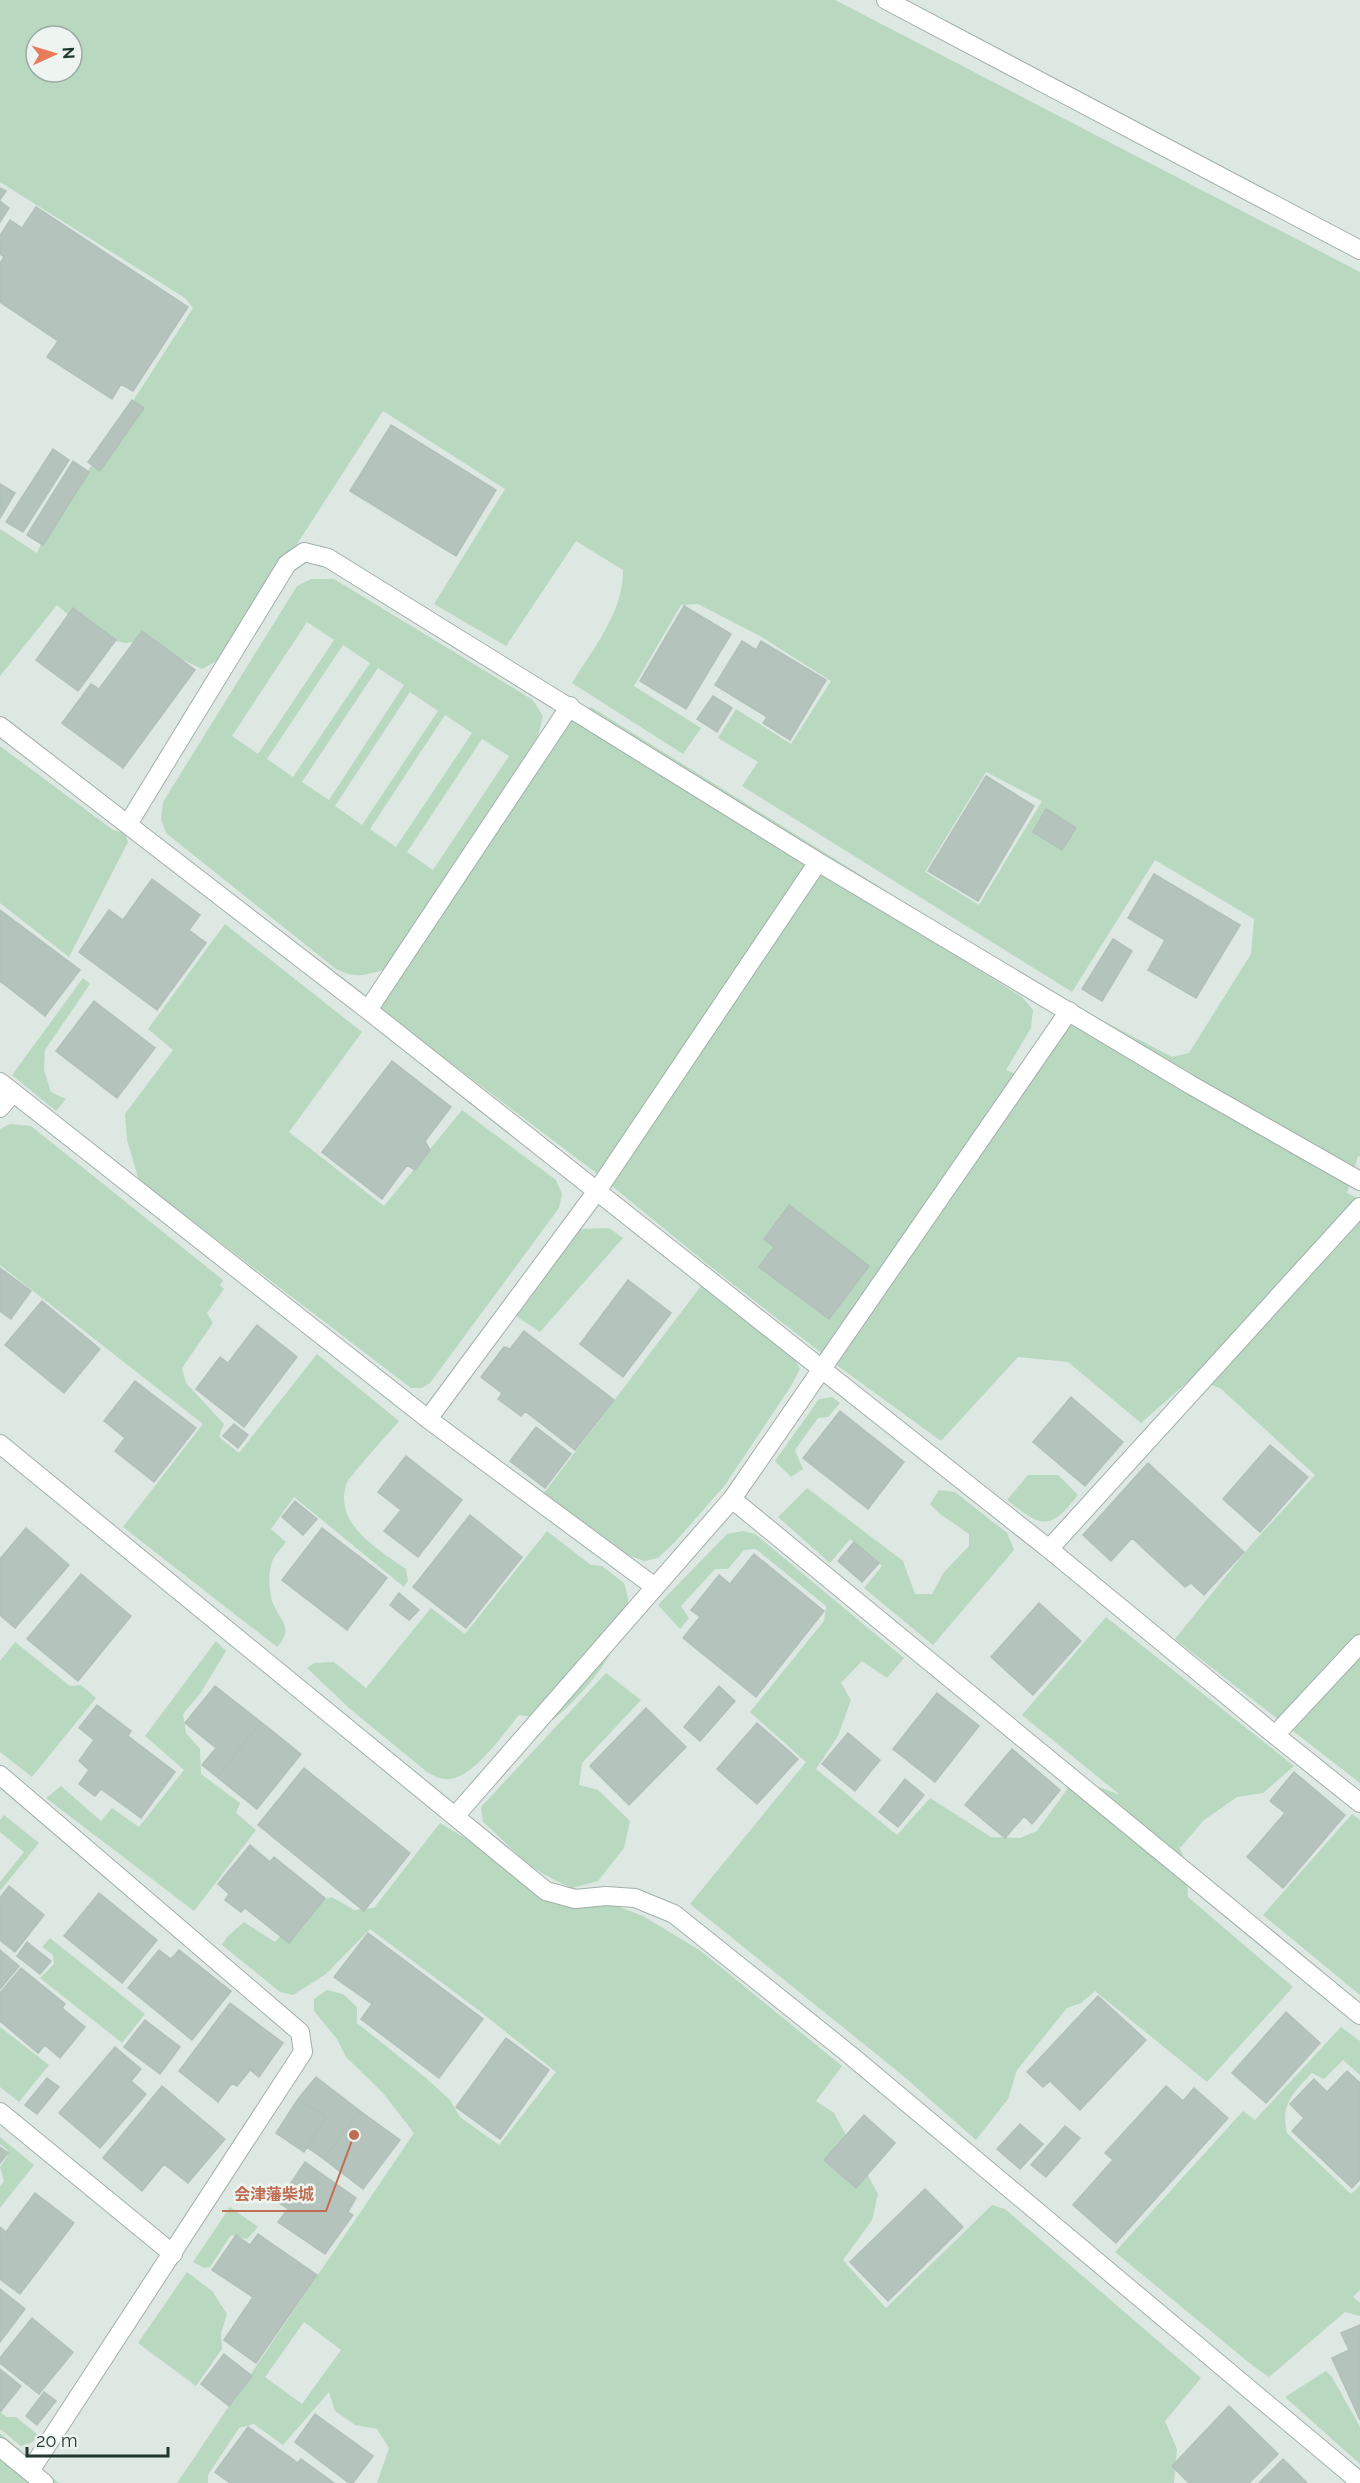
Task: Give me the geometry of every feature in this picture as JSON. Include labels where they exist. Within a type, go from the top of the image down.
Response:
[{"type":"street","points":[[886,0],[1360,250]]},
{"type":"street","points":[[128,824],[287,564],[304,552],[328,558],[570,706],[818,862],[1191,1084],[1360,1181]]},
{"type":"street","points":[[368,1010],[570,706]]},
{"type":"street","points":[[0,726],[368,1010],[822,1369],[1049,1549],[1360,1803]]},
{"type":"street","points":[[428,1419],[597,1191],[818,862]]},
{"type":"street","points":[[456,1815],[732,1499],[1069,1011]]},
{"type":"street","points":[[0,1108],[6,1087],[428,1419],[655,1587]]},
{"type":"street","points":[[1049,1549],[1360,1207]]},
{"type":"street","points":[[0,1444],[546,1891],[574,1899],[606,1896],[635,1898],[674,1914],[849,2054],[1096,2260],[1353,2476],[1356,2483]]},
{"type":"street","points":[[732,1499],[1360,2015]]},
{"type":"street","points":[[1275,1735],[1360,1644]]},
{"type":"street","points":[[0,1775],[300,2032],[303,2052],[173,2254],[37,2477],[0,2446]]},
{"type":"street","points":[[0,2112],[173,2254]]},
{"type":"green space","points":[[0,0],[835,0],[1360,272],[1360,1156],[1358,1156],[1347,1193],[1360,1199],[1360,1783],[1175,1639],[1250,1546],[1315,1475],[1220,1388],[1192,1378],[1141,1423],[1068,1362],[1018,1357],[941,1441],[838,1366],[711,1267],[595,1172],[378,1008],[571,719],[591,707],[949,930],[969,964],[1022,997],[1033,1010],[1031,1028],[1006,1070],[1019,1075],[1079,1008],[1172,1057],[1189,1053],[1251,954],[1254,919],[1155,860],[1072,992],[742,786],[758,762],[718,738],[736,709],[791,744],[831,681],[760,636],[698,604],[681,605],[634,686],[701,728],[683,754],[572,683],[613,615],[622,585],[623,570],[576,541],[506,646],[434,604],[505,489],[383,411],[224,657],[202,669],[144,641],[125,643],[94,637],[57,605],[0,676],[0,529],[37,553],[193,308],[185,298],[0,182]],"holes":[[[986,772],[1042,801],[979,905],[925,872]],[[1046,810],[1062,850],[1033,832]]]},
{"type":"green space","points":[[311,579],[334,579],[533,700],[543,716],[538,736],[384,970],[365,975],[349,974],[336,969],[166,833],[161,819],[163,802],[297,586]],"holes":[[[307,622],[334,640],[258,754],[232,736]],[[343,645],[370,663],[293,777],[267,759]],[[378,668],[404,685],[329,800],[302,782]],[[410,692],[438,711],[362,825],[335,806]],[[445,715],[472,733],[396,847],[370,829]],[[482,739],[509,756],[433,870],[407,852]]]},
{"type":"green space","points":[[0,746],[113,830],[125,833],[128,842],[69,957],[0,903]]},
{"type":"green space","points":[[225,924],[362,1032],[289,1132],[384,1206],[462,1110],[556,1180],[562,1194],[559,1208],[430,1383],[422,1388],[411,1388],[139,1180],[127,1140],[125,1114],[173,1050],[148,1029]]},
{"type":"green space","points":[[83,978],[90,984],[45,1050],[44,1070],[51,1092],[66,1099],[56,1111],[12,1075]]},
{"type":"green space","points":[[10,1124],[31,1126],[223,1280],[220,1285],[224,1289],[207,1313],[213,1323],[182,1368],[186,1383],[224,1424],[219,1437],[239,1453],[317,1354],[399,1421],[349,1480],[344,1499],[347,1512],[361,1535],[406,1569],[408,1581],[404,1587],[294,1497],[271,1529],[286,1542],[273,1559],[269,1576],[272,1601],[285,1628],[285,1634],[277,1647],[123,1527],[203,1424],[0,1265],[0,1129]]},
{"type":"green space","points":[[609,1228],[623,1238],[540,1332],[513,1314],[580,1229]]},
{"type":"green space","points":[[701,1286],[793,1356],[800,1369],[725,1485],[658,1558],[644,1561],[628,1555],[544,1493]]},
{"type":"green space","points":[[832,1397],[840,1403],[828,1417],[818,1418],[795,1450],[803,1469],[791,1477],[775,1461],[819,1399]]},
{"type":"green space","points":[[1028,1475],[1058,1475],[1078,1495],[1060,1515],[1052,1520],[1045,1522],[1037,1520],[1007,1500]]},
{"type":"green space","points":[[807,1488],[903,1561],[915,1594],[932,1594],[944,1572],[969,1546],[969,1534],[940,1514],[930,1504],[939,1490],[955,1492],[1007,1533],[1014,1550],[933,1645],[864,1588],[882,1566],[850,1539],[830,1563],[778,1517]]},
{"type":"green space","points":[[547,1531],[591,1565],[602,1566],[624,1583],[628,1603],[624,1623],[610,1654],[578,1697],[553,1720],[519,1715],[488,1753],[469,1771],[450,1779],[427,1772],[349,1708],[307,1668],[314,1663],[334,1662],[366,1688],[431,1608],[465,1634]]},
{"type":"green space","points":[[743,1531],[755,1534],[904,1658],[887,1678],[862,1661],[841,1683],[851,1700],[838,1736],[816,1769],[897,1835],[930,1798],[991,1837],[1020,1838],[1037,1831],[1068,1788],[1099,1787],[1120,1795],[1022,1715],[1106,1617],[1294,1766],[1263,1793],[1237,1797],[1204,1820],[1181,1847],[1179,1846],[1186,1863],[1188,1897],[1293,1987],[1207,2082],[1095,1991],[1081,2003],[1067,2008],[1017,2070],[1008,2099],[976,2140],[901,2074],[690,1904],[806,1762],[750,1712],[824,1621],[826,1606],[756,1549],[744,1550],[728,1569],[715,1569],[681,1606],[689,1618],[680,1629],[658,1605],[727,1534]]},
{"type":"green space","points":[[216,1641],[226,1651],[200,1694],[183,1714],[186,1733],[200,1749],[201,1774],[240,1803],[236,1813],[256,1830],[194,1911],[46,1798],[61,1786],[101,1821],[112,1808],[139,1827],[184,1770],[145,1736]]},
{"type":"green space","points":[[15,1642],[70,1686],[81,1685],[96,1698],[32,1777],[0,1752],[0,1661]]},
{"type":"green space","points":[[606,1673],[641,1700],[582,1763],[579,1785],[598,1790],[630,1821],[624,1848],[598,1881],[572,1888],[545,1875],[520,1857],[483,1822],[481,1807]]},
{"type":"green space","points":[[1352,1814],[1360,1820],[1360,1995],[1263,1915]]},
{"type":"green space","points":[[4,1815],[39,1843],[0,1891],[0,1882],[24,1852],[0,1832],[0,1820]]},
{"type":"green space","points":[[440,1823],[482,1848],[554,1903],[579,1908],[609,1903],[643,1916],[701,1951],[842,2066],[816,2101],[834,2113],[878,2194],[872,2220],[843,2260],[886,2308],[992,2205],[1005,2209],[1201,2378],[1165,2421],[1177,2449],[1174,2483],[377,2483],[389,2448],[377,2429],[355,2425],[335,2411],[329,2392],[283,2445],[254,2424],[239,2428],[208,2475],[208,2483],[177,2483],[414,2133],[383,2093],[346,2057],[337,2039],[314,2011],[314,1999],[327,1990],[343,1994],[357,2007],[357,2023],[426,2078],[450,2100],[460,2117],[499,2145],[556,2072],[370,1929],[326,1974],[293,1995],[280,1992],[222,1945],[227,1937],[244,1922],[275,1942],[308,1905],[332,1897],[354,1910],[374,1908]],"holes":[[[304,2322],[341,2350],[302,2404],[265,2377]]]},
{"type":"green space","points":[[50,1938],[145,2014],[122,2043],[40,1978],[54,1964],[53,1955],[42,1947]]},
{"type":"green space","points":[[0,2027],[49,2065],[19,2102],[0,2087]]},
{"type":"green space","points":[[1341,2027],[1360,2041],[1360,2075],[1343,2060],[1324,2079],[1312,2073],[1290,2099],[1285,2114],[1285,2123],[1287,2133],[1351,2194],[1360,2185],[1360,2290],[1353,2297],[1360,2303],[1360,2316],[1345,2312],[1269,2377],[1115,2252],[1243,2111],[1255,2120]]},
{"type":"green space","points":[[0,2137],[34,2165],[0,2208],[0,2186],[4,2181],[0,2167],[8,2155],[7,2150],[0,2144]]},
{"type":"green space","points":[[230,2207],[258,2227],[247,2239],[231,2235],[210,2267],[204,2268],[193,2262]]},
{"type":"green space","points":[[187,2272],[212,2291],[227,2314],[221,2333],[222,2349],[196,2386],[138,2343]]},
{"type":"green space","points":[[1326,2371],[1332,2377],[1360,2427],[1360,2464],[1285,2397]]},
{"type":"green space","points":[[0,2412],[7,2417],[16,2417],[38,2435],[33,2442],[21,2446],[0,2429]]},
{"type":"green space","points":[[0,2433],[59,2483],[0,2483]]},
{"type":"building","points":[[0,188],[6,191],[0,200]]},
{"type":"building","points":[[0,201],[9,208],[0,222]]},
{"type":"building","points":[[36,207],[188,307],[133,391],[121,384],[112,399],[47,357],[58,341],[0,302],[0,263],[4,257],[0,254],[0,236],[10,220],[22,228]]},
{"type":"building","points":[[132,400],[144,408],[100,471],[88,462]]},
{"type":"building","points":[[391,425],[496,490],[456,556],[350,491]]},
{"type":"building","points":[[53,449],[69,460],[23,532],[6,522]]},
{"type":"building","points":[[73,461],[89,472],[43,545],[27,535]]},
{"type":"building","points":[[0,484],[15,493],[0,518]]},
{"type":"building","points":[[684,606],[731,634],[686,709],[640,681]]},
{"type":"building","points":[[73,608],[116,640],[78,691],[36,660]]},
{"type":"building","points":[[142,631],[195,670],[123,768],[62,723],[91,684],[99,689]]},
{"type":"building","points":[[742,641],[756,650],[761,641],[826,680],[790,740],[763,723],[767,717],[715,685]]},
{"type":"building","points":[[713,696],[732,708],[717,732],[697,719]]},
{"type":"building","points":[[986,776],[1034,806],[978,901],[928,871]]},
{"type":"building","points":[[1046,809],[1076,828],[1062,850],[1033,832]]},
{"type":"building","points":[[1154,874],[1240,925],[1196,998],[1148,970],[1165,940],[1128,918]]},
{"type":"building","points":[[152,879],[200,915],[189,930],[206,943],[157,1010],[79,952],[109,910],[123,920]]},
{"type":"building","points":[[0,910],[80,970],[45,1016],[0,981]]},
{"type":"building","points":[[1113,939],[1132,951],[1102,1001],[1082,989]]},
{"type":"building","points":[[94,1001],[155,1048],[117,1098],[56,1051]]},
{"type":"building","points":[[392,1061],[451,1107],[425,1141],[430,1150],[415,1170],[407,1165],[382,1199],[322,1152]]},
{"type":"building","points":[[789,1205],[869,1266],[829,1319],[759,1267],[774,1247],[764,1239]]},
{"type":"building","points":[[0,1268],[31,1291],[11,1319],[0,1311]]},
{"type":"building","points":[[628,1280],[671,1313],[623,1377],[580,1344]]},
{"type":"building","points":[[42,1301],[100,1349],[64,1393],[5,1345]]},
{"type":"building","points":[[257,1325],[297,1357],[244,1427],[196,1389],[220,1357],[228,1363]]},
{"type":"building","points":[[524,1331],[614,1400],[575,1450],[525,1411],[521,1416],[498,1399],[502,1393],[481,1377],[504,1347],[510,1349]]},
{"type":"building","points":[[135,1381],[196,1428],[154,1482],[115,1451],[125,1438],[104,1421]]},
{"type":"building","points":[[1071,1397],[1123,1442],[1085,1486],[1033,1442]]},
{"type":"building","points":[[840,1411],[904,1462],[868,1509],[803,1458]]},
{"type":"building","points":[[234,1424],[248,1435],[238,1448],[223,1436]]},
{"type":"building","points":[[536,1427],[571,1454],[545,1488],[510,1461]]},
{"type":"building","points":[[1270,1445],[1308,1477],[1260,1532],[1223,1499]]},
{"type":"building","points":[[406,1456],[462,1500],[418,1557],[384,1531],[401,1510],[378,1492]]},
{"type":"building","points":[[1148,1463],[1244,1552],[1204,1595],[1191,1583],[1185,1587],[1132,1538],[1111,1561],[1083,1535]]},
{"type":"building","points":[[295,1501],[317,1519],[303,1535],[282,1517]]},
{"type":"building","points":[[470,1515],[522,1557],[466,1628],[413,1587]]},
{"type":"building","points":[[26,1528],[69,1565],[15,1628],[0,1615],[0,1559]]},
{"type":"building","points":[[322,1528],[387,1578],[347,1630],[282,1580]]},
{"type":"building","points":[[854,1542],[879,1563],[862,1582],[838,1561]]},
{"type":"building","points":[[754,1554],[824,1611],[756,1697],[683,1638],[700,1617],[691,1610],[719,1575],[730,1584]]},
{"type":"building","points":[[81,1574],[131,1616],[78,1681],[27,1639]]},
{"type":"building","points":[[399,1593],[419,1610],[409,1620],[390,1605]]},
{"type":"building","points":[[1039,1603],[1081,1641],[1033,1695],[991,1657]]},
{"type":"building","points":[[215,1686],[261,1722],[217,1777],[202,1765],[216,1748],[185,1723]]},
{"type":"building","points":[[719,1686],[735,1701],[700,1741],[684,1727]]},
{"type":"building","points":[[937,1693],[979,1726],[935,1782],[893,1749]]},
{"type":"building","points":[[97,1705],[131,1731],[128,1736],[175,1772],[141,1818],[101,1789],[95,1796],[79,1784],[89,1770],[79,1761],[94,1740],[79,1728]]},
{"type":"building","points":[[646,1708],[686,1747],[629,1805],[590,1766]]},
{"type":"building","points":[[261,1722],[301,1754],[257,1809],[217,1777]]},
{"type":"building","points":[[757,1723],[798,1759],[757,1804],[717,1769]]},
{"type":"building","points":[[848,1733],[880,1760],[855,1791],[822,1764]]},
{"type":"building","points":[[1012,1749],[1060,1790],[1032,1824],[1024,1816],[1005,1838],[965,1805]]},
{"type":"building","points":[[304,1768],[410,1853],[364,1911],[258,1825]]},
{"type":"building","points":[[1294,1772],[1345,1815],[1283,1888],[1247,1857],[1285,1813],[1270,1801]]},
{"type":"building","points":[[905,1779],[924,1795],[898,1827],[879,1812]]},
{"type":"building","points":[[250,1845],[270,1862],[274,1857],[325,1898],[289,1943],[245,1908],[241,1912],[225,1900],[229,1894],[218,1884]]},
{"type":"building","points":[[9,1886],[44,1915],[15,1952],[0,1940],[0,1898]]},
{"type":"building","points":[[99,1893],[157,1940],[122,1983],[64,1936]]},
{"type":"building","points":[[368,1933],[483,2019],[439,2078],[361,2019],[372,2004],[334,1977]]},
{"type":"building","points":[[27,1942],[51,1961],[40,1974],[17,1956]]},
{"type":"building","points":[[0,1950],[19,1966],[0,1989]]},
{"type":"building","points":[[159,1950],[171,1959],[179,1950],[231,1991],[192,2040],[128,1988]]},
{"type":"building","points":[[21,1968],[65,2004],[62,2008],[85,2027],[60,2058],[45,2045],[38,2053],[0,2021],[0,1993]]},
{"type":"building","points":[[1098,1996],[1146,2040],[1080,2110],[1050,2081],[1043,2087],[1027,2072]]},
{"type":"building","points":[[230,2003],[283,2043],[259,2077],[250,2070],[237,2086],[232,2083],[218,2102],[179,2071]]},
{"type":"building","points":[[1286,2012],[1320,2043],[1266,2103],[1232,2073]]},
{"type":"building","points":[[145,2020],[180,2047],[160,2074],[124,2047]]},
{"type":"building","points":[[506,2038],[549,2070],[500,2139],[456,2107]]},
{"type":"building","points":[[115,2047],[141,2069],[131,2081],[146,2094],[100,2148],[59,2113]]},
{"type":"building","points":[[1347,2071],[1360,2083],[1360,2179],[1352,2188],[1292,2131],[1304,2118],[1290,2104],[1314,2079],[1327,2092]]},
{"type":"building","points":[[316,2077],[360,2111],[324,2159],[307,2147],[326,2117],[298,2099]]},
{"type":"building","points":[[47,2078],[59,2087],[37,2114],[25,2105]]},
{"type":"building","points":[[162,2086],[225,2139],[188,2183],[164,2164],[142,2191],[103,2158]]},
{"type":"building","points":[[1166,2086],[1183,2101],[1194,2088],[1228,2118],[1116,2243],[1073,2205],[1113,2160],[1105,2153]]},
{"type":"building","points":[[298,2099],[326,2117],[304,2152],[276,2133]]},
{"type":"building","points":[[360,2111],[400,2140],[363,2189],[324,2159]]},
{"type":"building","points":[[864,2115],[895,2143],[856,2188],[824,2160]]},
{"type":"building","points":[[1020,2124],[1043,2144],[1020,2169],[997,2149]]},
{"type":"building","points":[[1065,2126],[1080,2138],[1046,2177],[1031,2165]]},
{"type":"building","points":[[0,2147],[8,2153],[0,2163]]},
{"type":"building","points":[[305,2162],[356,2198],[348,2212],[353,2215],[325,2254],[278,2222],[288,2209],[278,2202]]},
{"type":"building","points":[[925,2189],[963,2227],[888,2301],[850,2262]]},
{"type":"building","points":[[35,2193],[74,2223],[20,2294],[0,2279],[0,2227],[6,2232]]},
{"type":"building","points":[[258,2234],[317,2275],[256,2363],[224,2340],[253,2297],[212,2270],[236,2235],[250,2245]]},
{"type":"building","points":[[0,2289],[25,2309],[0,2342]]},
{"type":"building","points":[[32,2318],[73,2352],[39,2394],[0,2363],[0,2358]]},
{"type":"building","points":[[1360,2325],[1360,2420],[1332,2358],[1349,2350],[1341,2333]]},
{"type":"building","points":[[224,2354],[252,2376],[229,2406],[201,2384]]},
{"type":"building","points":[[0,2369],[21,2386],[0,2412]]},
{"type":"building","points":[[44,2392],[56,2401],[37,2425],[26,2416]]},
{"type":"building","points":[[1229,2406],[1278,2454],[1249,2483],[1189,2483],[1172,2466]]},
{"type":"building","points":[[315,2414],[373,2456],[353,2483],[349,2483],[295,2442]]},
{"type":"building","points":[[248,2427],[298,2463],[301,2459],[334,2483],[230,2483],[215,2472]]},
{"type":"building","points":[[1283,2459],[1307,2483],[1259,2483]]},
{"type":"place","name":"会津藩柴城","points":[[354,2135]]}]
